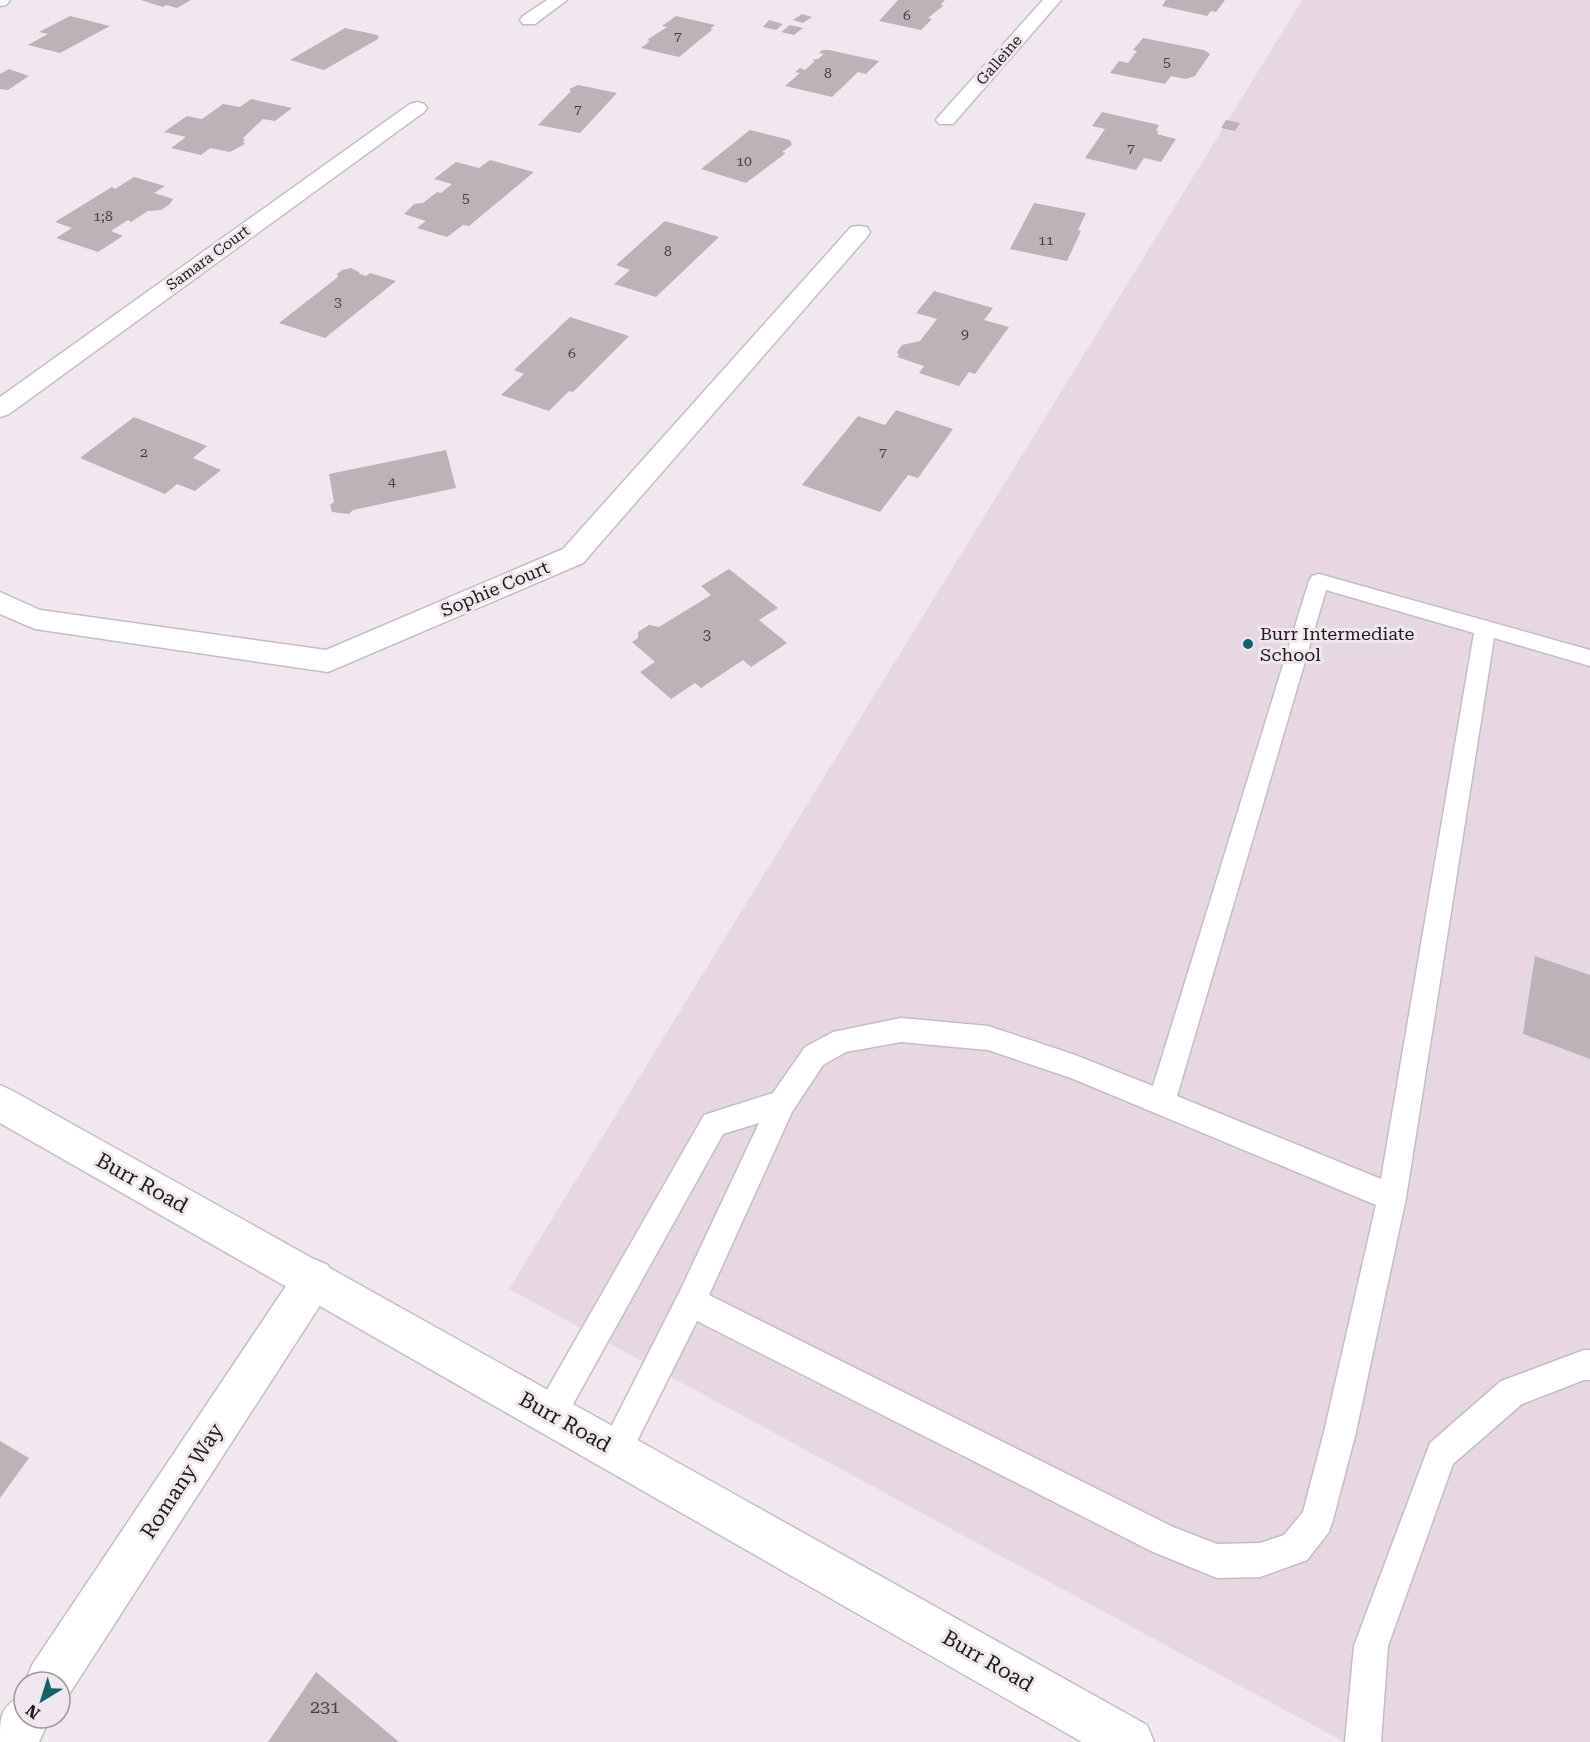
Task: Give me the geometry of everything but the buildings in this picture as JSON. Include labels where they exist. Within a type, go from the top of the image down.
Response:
[{"type":"street","points":[[529,20],[558,0]]},
{"type":"street","name":"Galleine","points":[[946,120],[1052,0]]},
{"type":"street","name":"Samara Court","points":[[0,409],[417,108]]},
{"type":"street","name":"Sophie Court","points":[[0,602],[35,619],[328,661],[573,556],[859,232]]},
{"type":"street","name":"Burr Road","points":[[0,1103],[1130,1742]]},
{"type":"street","name":"Romany Way","points":[[57,1670],[314,1279]]},
{"type":"lane","points":[[1161,1104],[1319,581],[1590,658]]},
{"type":"lane","points":[[691,1302],[1163,1539],[1217,1561],[1260,1560],[1294,1548],[1317,1520],[1340,1432],[1392,1198],[1485,630]]},
{"type":"lane","points":[[616,1450],[691,1302],[782,1103],[814,1056],[842,1041],[901,1030],[988,1038],[1075,1067],[1392,1198]]},
{"type":"lane","points":[[551,1413],[714,1124],[782,1103]]},
{"type":"lane","points":[[1363,1742],[1371,1646],[1441,1454],[1512,1392],[1584,1365],[1590,1365]]},
{"type":"shaded area","name":"Burr Intermediate School","points":[[1302,0],[1590,0],[1590,1742],[1344,1742],[509,1289]]},
{"type":"place","name":"Burr Intermediate School","points":[[1248,644]]}]
